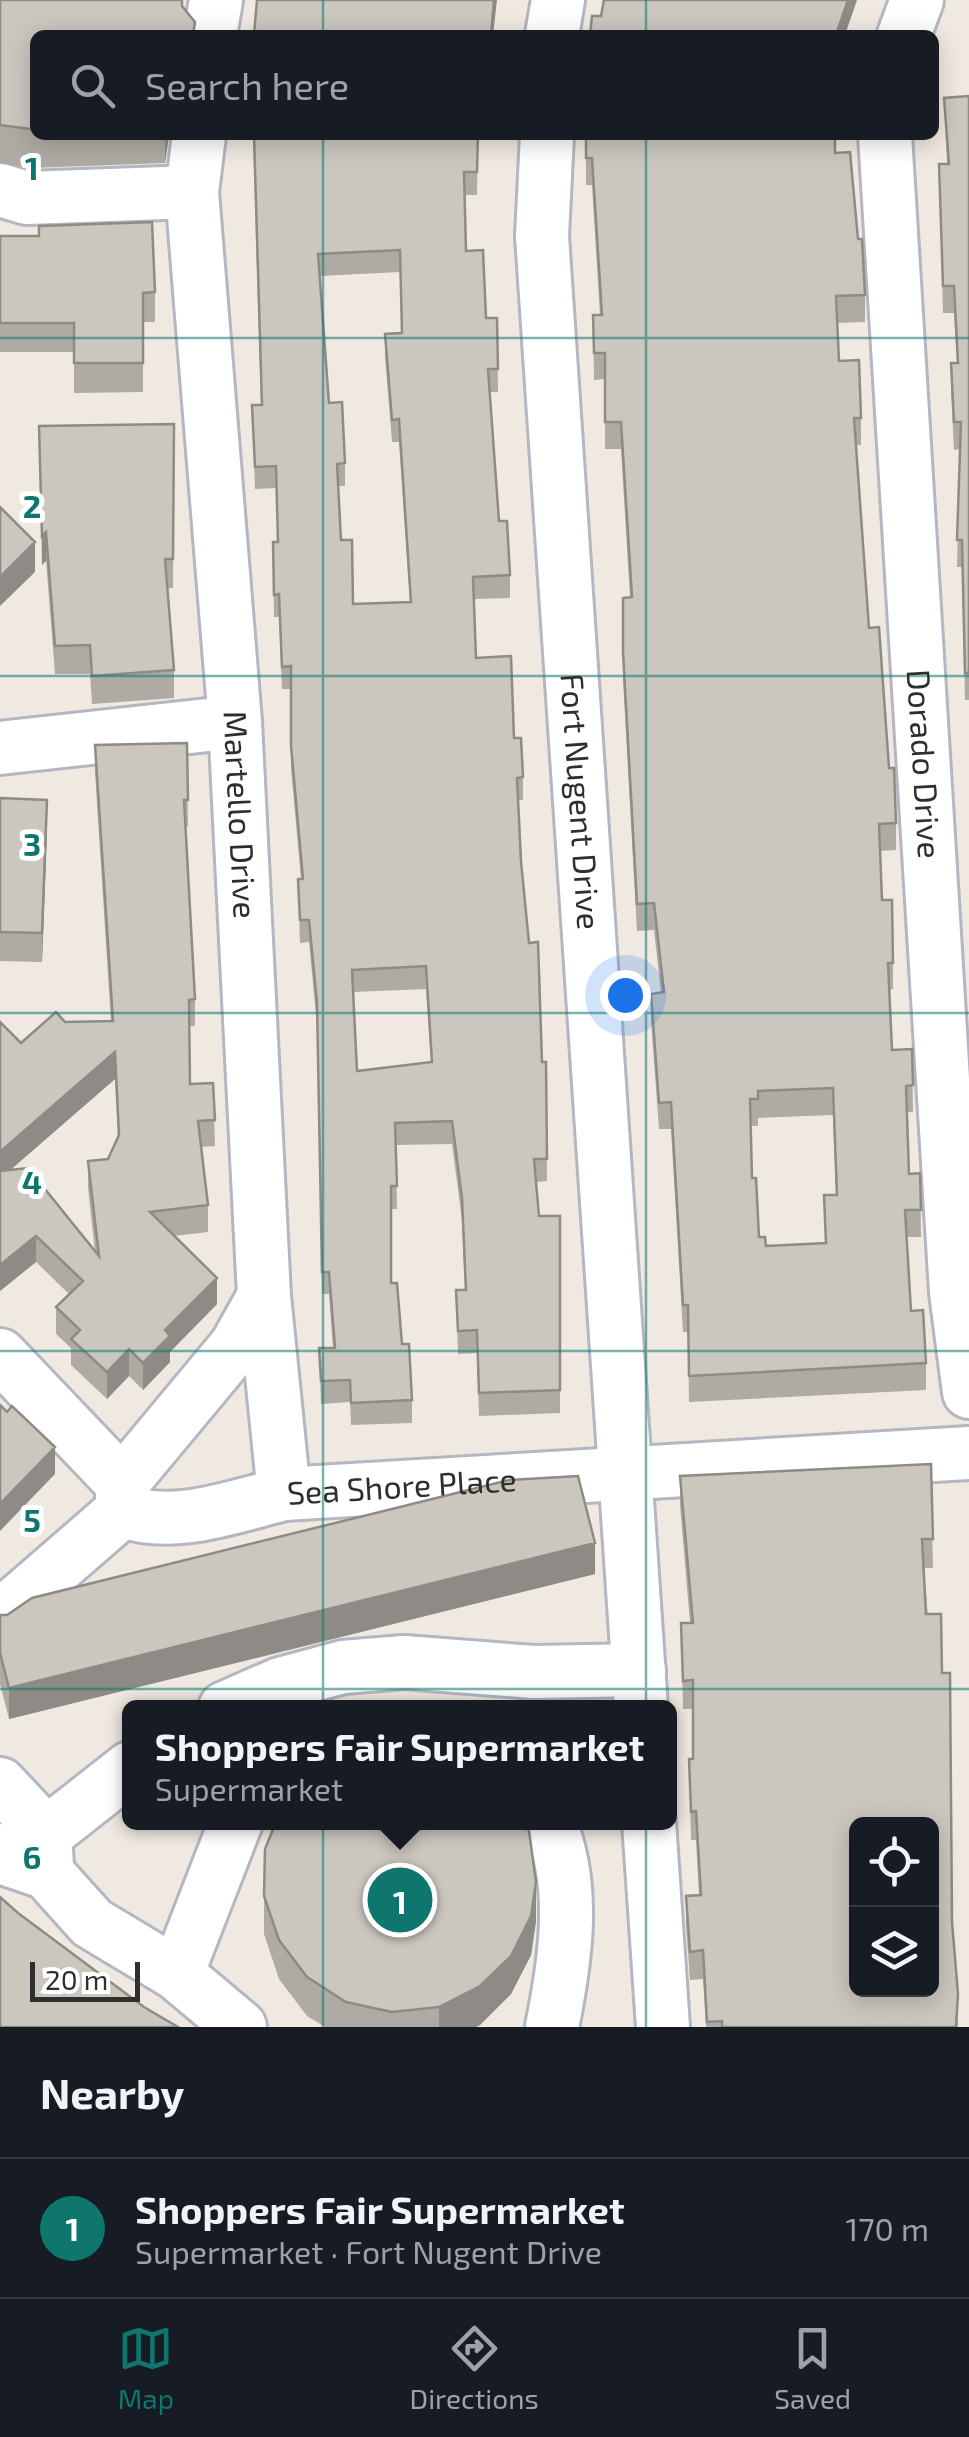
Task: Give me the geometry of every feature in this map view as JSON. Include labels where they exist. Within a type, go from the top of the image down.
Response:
[{"type":"street","points":[[211,30],[216,0]]},
{"type":"street","points":[[553,30],[558,0]]},
{"type":"street","points":[[906,30],[916,0]]},
{"type":"street","name":"Martello Drive","points":[[197,140],[192,192],[235,722],[264,1296],[284,1494]]},
{"type":"street","name":"Fort Nugent Drive","points":[[547,140],[542,236],[640,1689]]},
{"type":"street","name":"Dorado Drive","points":[[885,140],[969,1392]]},
{"type":"street","points":[[0,190],[27,198],[192,192]]},
{"type":"street","points":[[0,748],[235,722]]},
{"type":"street","points":[[0,1617],[122,1497],[236,1346],[264,1296]]},
{"type":"street","points":[[0,1355],[122,1497]]},
{"type":"street","name":"Sea Shore Place","points":[[122,1497],[148,1519],[177,1519],[284,1494],[969,1453]]},
{"type":"street","points":[[243,1700],[280,1684],[344,1666],[404,1662],[534,1672],[640,1689]]},
{"type":"street","points":[[26,1854],[122,1775]]},
{"type":"street","points":[[0,1784],[26,1854],[92,1923],[177,1974],[240,2027]]},
{"type":"street","points":[[177,1974],[233,1830]]},
{"type":"street","points":[[551,1830],[566,1904],[564,1966],[552,2027]]},
{"type":"street","points":[[650,1830],[663,2027]]},
{"type":"building","points":[[0,0],[182,0],[182,6],[195,22],[194,30],[30,30],[30,129],[0,125]]},
{"type":"building","points":[[257,0],[494,0],[491,30],[254,30]]},
{"type":"building","points":[[604,0],[848,0],[838,30],[591,30],[592,16],[601,16]]},
{"type":"building","points":[[969,96],[969,673],[965,673],[962,540],[957,540],[961,422],[954,422],[951,363],[958,363],[954,286],[943,286],[939,164],[949,164],[944,98]]},
{"type":"building","points":[[254,140],[478,140],[477,172],[464,172],[466,251],[483,250],[486,318],[497,318],[498,369],[488,369],[499,521],[507,521],[510,575],[473,577],[476,658],[511,656],[514,738],[521,738],[523,777],[517,778],[521,861],[529,943],[538,942],[542,1062],[546,1062],[547,1159],[534,1159],[539,1216],[560,1216],[560,1390],[479,1393],[477,1330],[458,1331],[456,1290],[466,1290],[462,1198],[452,1121],[395,1123],[397,1186],[391,1186],[391,1283],[397,1283],[402,1344],[409,1344],[412,1400],[351,1403],[350,1380],[321,1381],[319,1348],[335,1348],[329,1272],[322,1272],[317,1003],[309,920],[300,920],[298,879],[303,879],[291,746],[291,666],[282,667],[279,594],[274,595],[273,542],[278,542],[276,466],[255,467],[252,405],[262,405]],"holes":[[[400,250],[402,333],[385,334],[392,420],[399,419],[411,602],[353,604],[352,540],[341,540],[337,464],[345,463],[342,402],[329,403],[318,254]],[[426,966],[432,1062],[357,1071],[352,970]]]},
{"type":"building","points":[[586,140],[835,140],[835,153],[850,152],[865,295],[836,296],[839,361],[859,360],[861,418],[854,418],[869,628],[879,627],[889,768],[894,768],[896,823],[879,824],[882,900],[892,900],[893,963],[888,963],[892,1050],[912,1049],[913,1085],[906,1086],[909,1174],[920,1173],[921,1210],[905,1210],[911,1311],[923,1310],[926,1363],[689,1376],[688,1305],[683,1305],[671,1102],[659,1103],[651,994],[664,992],[654,903],[637,904],[623,652],[623,598],[632,597],[621,422],[605,422],[605,353],[594,353],[593,315],[602,315],[592,158],[586,158]],"holes":[[[833,1088],[837,1195],[824,1195],[826,1243],[766,1246],[765,1237],[759,1237],[756,1178],[752,1178],[750,1099],[758,1099],[758,1091]]]},
{"type":"building","points":[[152,222],[155,292],[143,293],[143,363],[74,363],[74,323],[0,323],[0,236],[39,236],[39,226]]},
{"type":"building","points":[[174,424],[173,559],[165,559],[174,670],[92,676],[90,645],[55,646],[46,532],[42,536],[39,426]]},
{"type":"building","points":[[0,507],[35,542],[0,577]]},
{"type":"building","points":[[187,743],[188,800],[184,800],[195,999],[189,1000],[190,1084],[213,1083],[215,1120],[198,1121],[208,1205],[150,1212],[217,1278],[165,1330],[170,1336],[143,1363],[129,1349],[107,1372],[71,1339],[80,1330],[56,1307],[83,1281],[36,1236],[0,1265],[0,1171],[28,1168],[99,1256],[88,1161],[108,1159],[119,1135],[115,1052],[0,1152],[0,1022],[21,1043],[56,1012],[65,1022],[113,1021],[95,745]]},
{"type":"building","points":[[0,798],[47,800],[42,933],[0,932]]},
{"type":"building","points":[[0,1405],[7,1412],[12,1406],[55,1447],[0,1504]]},
{"type":"building","points":[[931,1464],[933,1539],[922,1539],[926,1614],[941,1614],[942,1673],[950,1673],[956,2027],[722,2027],[722,2021],[707,2022],[703,1950],[690,1952],[686,1896],[701,1895],[689,1759],[693,1759],[693,1680],[683,1681],[681,1623],[693,1623],[680,1476]]},
{"type":"building","points":[[578,1476],[595,1543],[9,1688],[0,1653],[0,1615],[7,1615],[32,1598],[509,1480]]},
{"type":"building","points":[[273,1830],[528,1830],[536,1882],[531,1916],[511,1956],[480,1986],[439,2007],[392,2012],[346,2002],[307,1977],[279,1940],[264,1896],[265,1849]]},
{"type":"building","points":[[0,1897],[144,2007],[178,2027],[0,2027]]},
{"type":"place","name":"Shoppers Fair Supermarket","points":[[400,1900]]}]
